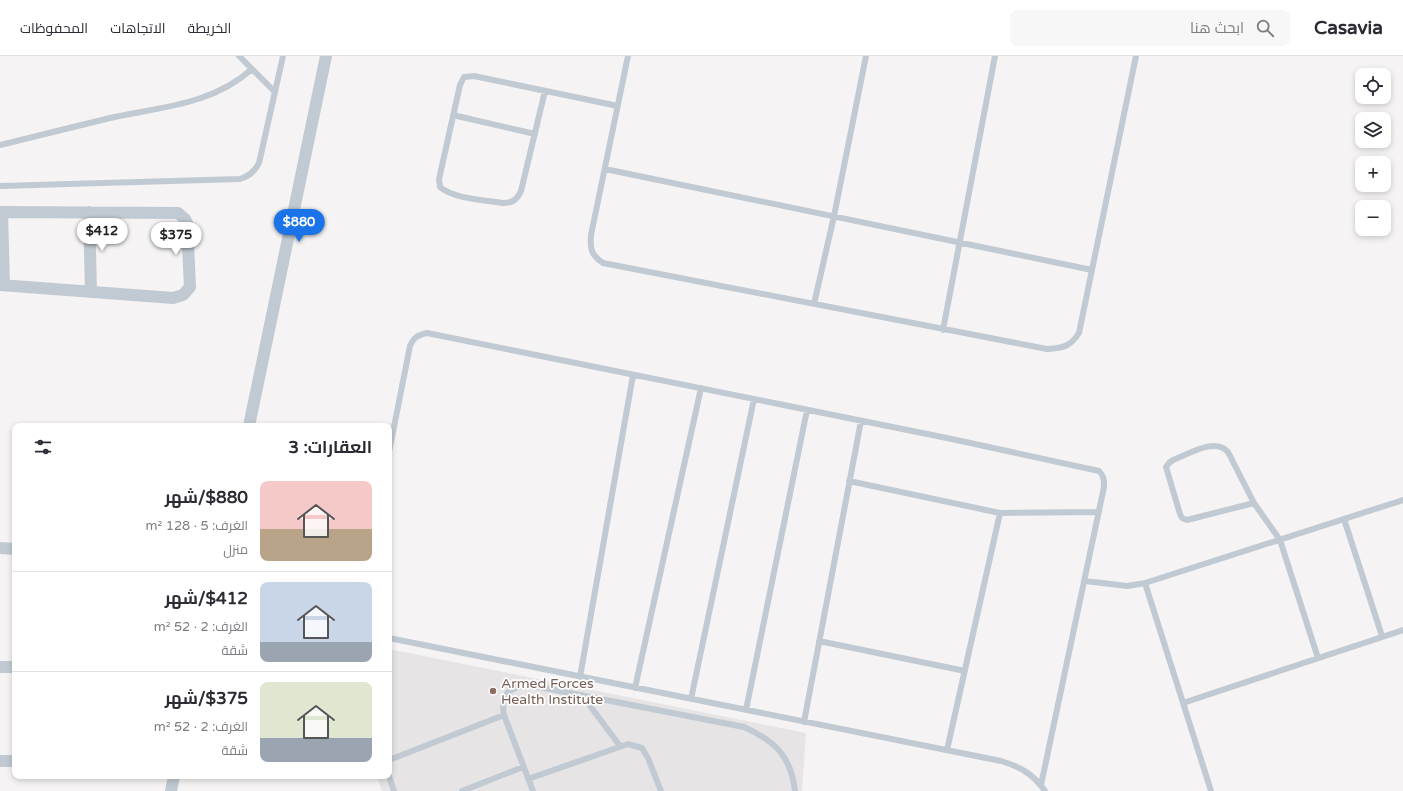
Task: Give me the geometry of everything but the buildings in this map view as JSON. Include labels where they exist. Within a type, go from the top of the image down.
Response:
[{"type":"street","points":[[250,423],[326,56]]},
{"type":"street","points":[[1,212],[174,212],[182,215],[187,223],[190,286],[183,295],[173,298],[2,285],[1,212]]},
{"type":"street","points":[[89,212],[91,292]]},
{"type":"street","points":[[0,548],[12,548]]},
{"type":"street","points":[[0,667],[12,667]]},
{"type":"street","points":[[0,761],[12,761]]},
{"type":"street","points":[[171,791],[173,779]]},
{"type":"lane","points":[[238,56],[275,92]]},
{"type":"lane","points":[[0,186],[240,179],[247,177],[256,168],[259,162],[283,56]]},
{"type":"lane","points":[[628,56],[591,235],[590,247],[594,257],[603,263],[1024,346],[1047,349],[1062,348],[1073,342],[1079,333],[1136,56]]},
{"type":"lane","points":[[814,304],[834,216],[866,56]]},
{"type":"lane","points":[[943,330],[995,56]]},
{"type":"lane","points":[[0,145],[110,118],[201,99],[226,89],[252,69]]},
{"type":"lane","points":[[545,91],[521,191],[515,200],[510,203],[503,203],[459,195],[445,191],[440,187],[439,183],[453,115],[462,80],[468,76],[545,91],[618,106]]},
{"type":"lane","points":[[453,115],[535,134]]},
{"type":"lane","points":[[605,169],[1092,270]]},
{"type":"lane","points":[[392,437],[410,346],[413,339],[419,334],[437,334],[1094,469],[1103,474],[1104,480],[1099,512],[1041,785]]},
{"type":"lane","points":[[580,677],[633,375]]},
{"type":"lane","points":[[635,688],[700,388]]},
{"type":"lane","points":[[690,699],[754,399]]},
{"type":"lane","points":[[746,710],[807,410]]},
{"type":"lane","points":[[804,722],[861,421]]},
{"type":"lane","points":[[1254,503],[1187,520],[1182,518],[1180,514],[1166,468],[1173,460],[1208,447],[1216,445],[1224,447],[1254,503],[1280,540],[1318,658]]},
{"type":"lane","points":[[849,481],[1000,513],[1099,512]]},
{"type":"lane","points":[[1085,580],[1127,586],[1145,583],[1403,500]]},
{"type":"lane","points":[[948,750],[1000,513]]},
{"type":"lane","points":[[1344,519],[1382,636]]},
{"type":"lane","points":[[1145,583],[1211,791]]},
{"type":"lane","points":[[1183,703],[1403,630]]},
{"type":"lane","points":[[392,639],[1001,761],[1019,767],[1032,775],[1045,791]]},
{"type":"lane","points":[[819,641],[965,671]]},
{"type":"lane","points":[[532,791],[504,714],[502,704],[504,696],[510,690],[518,686],[529,685],[744,727],[761,735],[780,750],[788,762],[795,791]]},
{"type":"lane","points":[[582,695],[620,746]]},
{"type":"lane","points":[[392,759],[504,714]]},
{"type":"lane","points":[[528,779],[628,744],[642,748],[648,758],[661,791]]},
{"type":"lane","points":[[462,791],[524,767]]},
{"type":"lane","points":[[390,779],[394,791]]},
{"type":"shaded area","name":"Armed Forces Health Institute","points":[[392,650],[806,733],[802,791],[382,791],[378,779],[392,779]]},
{"type":"place","name":"Armed Forces Health Institute","points":[[493,691]]}]
